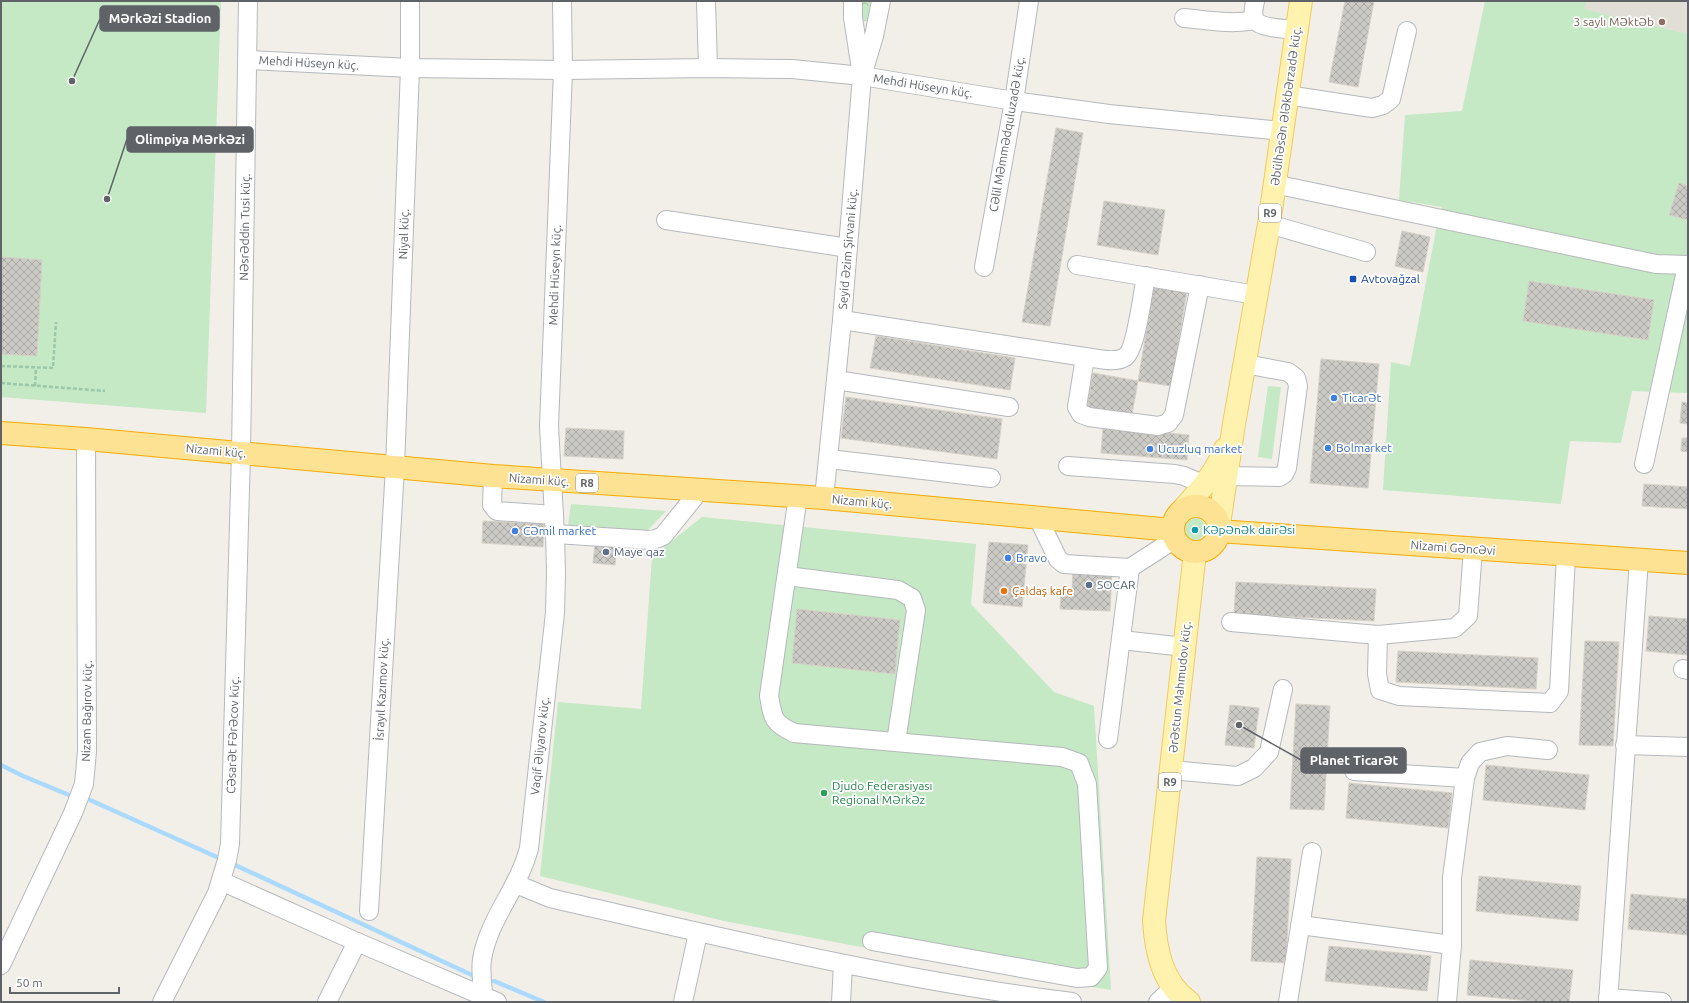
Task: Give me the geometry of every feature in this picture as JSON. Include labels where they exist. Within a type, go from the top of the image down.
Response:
[{"type":"highway","name":"Nizami küç.","points":[[1,433],[86,439],[492,476],[798,496],[1038,518],[1175,528]]},
{"type":"highway","points":[[1192,506],[1201,506],[1214,515],[1218,523],[1218,531],[1216,540],[1211,546],[1195,552],[1187,550],[1180,545],[1175,528],[1184,509],[1192,506]]},
{"type":"highway","name":"Nizami Gəncəvi","points":[[1218,531],[1688,563]]},
{"type":"main road","name":"Əbülhəsən Ələkbərzadə küç.","points":[[1234,424],[1269,224],[1301,1]]},
{"type":"main road","points":[[1218,531],[1234,424]]},
{"type":"main road","points":[[1175,528],[1222,458],[1234,424]]},
{"type":"main road","name":"Ərəstun Mahmudov küç.","points":[[1190,1002],[1174,987],[1160,961],[1156,943],[1154,921],[1195,552]]},
{"type":"street","name":"Nəsrəddin Tusi küç.","points":[[241,453],[248,1]]},
{"type":"street","name":"Niyal küç.","points":[[395,468],[410,68],[410,1]]},
{"type":"street","name":"Mehdi Hüseyn küç.","points":[[552,480],[549,426],[563,70],[562,1]]},
{"type":"street","points":[[706,1],[708,68]]},
{"type":"street","points":[[853,1],[853,18],[862,76]]},
{"type":"street","name":"Seyid Əzim Şirvani küç.","points":[[824,498],[842,320],[862,76],[874,36],[881,1]]},
{"type":"street","name":"Cəlil Məmmədquluzadə küç.","points":[[984,267],[1014,101],[1029,1]]},
{"type":"street","points":[[1255,1],[1253,14],[1255,20],[1262,25],[1297,30]]},
{"type":"street","points":[[1184,18],[1232,22],[1255,20]]},
{"type":"street","points":[[1287,95],[1372,108],[1383,105],[1390,99],[1407,31]]},
{"type":"street","name":"Mehdi Hüseyn küç.","points":[[248,60],[410,68],[563,70],[708,68],[792,69],[862,76],[1014,101],[1109,114],[1282,131]]},
{"type":"street","points":[[1274,184],[1656,264],[1688,266],[1644,464]]},
{"type":"street","points":[[666,220],[848,248]]},
{"type":"street","points":[[1269,224],[1366,252]]},
{"type":"street","points":[[1077,265],[1256,295]]},
{"type":"street","points":[[842,320],[1085,357],[1114,360],[1126,356],[1133,346],[1146,276]]},
{"type":"street","points":[[1085,357],[1077,406],[1081,414],[1089,417],[1158,426],[1168,423],[1174,415],[1200,285]]},
{"type":"street","points":[[1226,476],[1279,477],[1284,474],[1287,468],[1298,386],[1296,378],[1288,372],[1245,364]]},
{"type":"street","points":[[836,380],[1009,406]]},
{"type":"street","name":"Nizam Bağırov küç.","points":[[1,965],[76,807],[86,773],[88,682],[86,439]]},
{"type":"street","name":"Cəsarət Fərəcov küç.","points":[[162,1002],[217,893],[228,860],[230,844],[241,453]]},
{"type":"street","points":[[829,459],[991,478]]},
{"type":"street","points":[[1068,466],[1175,474],[1184,476],[1205,485]]},
{"type":"street","name":"İsrayıl Kazımov küç.","points":[[369,911],[395,468]]},
{"type":"street","points":[[492,476],[492,505],[497,511],[554,515]]},
{"type":"street","name":"Vaqif Əliyarov küç.","points":[[488,1000],[482,960],[484,950],[490,930],[525,865],[529,848],[555,613],[556,534],[552,480]]},
{"type":"street","points":[[556,534],[650,540],[656,539],[663,536],[700,490]]},
{"type":"street","points":[[798,496],[769,696],[772,714],[780,726],[794,733],[1062,757],[1079,763],[1087,784],[1098,968],[1091,977],[1077,978],[872,941]]},
{"type":"street","points":[[1038,518],[1058,559],[1064,564],[1130,568]]},
{"type":"street","points":[[1108,739],[1130,568],[1175,528]]},
{"type":"street","points":[[1231,622],[1378,635],[1455,628],[1468,616],[1473,549]]},
{"type":"street","points":[[1378,635],[1377,674],[1380,690],[1399,696],[1550,703],[1559,691],[1566,555]]},
{"type":"street","points":[[1639,560],[1608,1000],[1662,1002]]},
{"type":"street","points":[[787,576],[898,590],[912,598],[916,610],[896,742]]},
{"type":"street","points":[[1121,640],[1184,647]]},
{"type":"street","points":[[1171,770],[1238,776],[1254,768],[1270,752],[1283,689]]},
{"type":"street","points":[[1625,745],[1688,747]]},
{"type":"street","points":[[1447,1002],[1452,945],[1452,878],[1464,778],[1470,763],[1480,752],[1507,746],[1548,750]]},
{"type":"street","points":[[1354,771],[1464,778]]},
{"type":"street","points":[[1288,1002],[1312,852]]},
{"type":"street","points":[[222,881],[488,1000]]},
{"type":"street","points":[[516,884],[550,898],[995,997],[1072,1002]]},
{"type":"street","points":[[1300,925],[1452,945]]},
{"type":"street","points":[[683,1002],[698,932]]},
{"type":"street","points":[[327,1002],[357,942]]},
{"type":"street","points":[[841,1002],[843,964]]},
{"type":"street","points":[[1158,1002],[1174,987]]},
{"type":"path","points":[[1,366],[53,368],[56,322]]},
{"type":"path","points":[[35,386],[36,368]]},
{"type":"path","points":[[1,383],[105,391]]},
{"type":"shaded area","name":"3 saylı Məktəb","points":[[1586,1],[1688,1],[1688,34],[1583,9]]},
{"type":"green space","points":[[1,1],[221,1],[206,413],[1,397]]},
{"type":"green space","points":[[863,1],[871,1],[868,21],[863,21]]},
{"type":"green space","points":[[1485,1],[1586,1],[1584,9],[1688,34],[1688,393],[1632,391],[1621,443],[1570,441],[1561,504],[1383,490],[1391,362],[1410,366],[1436,230],[1442,207],[1399,200],[1405,115],[1462,111]]},
{"type":"green space","points":[[1268,386],[1281,387],[1272,459],[1258,457]]},
{"type":"green space","points":[[571,504],[666,511],[647,531],[568,525]]},
{"type":"green space","name":"Djudo Federasiyası Regional Mərkəz","points":[[702,517],[976,544],[971,604],[1054,692],[1094,706],[1111,990],[909,956],[724,921],[540,876],[558,702],[641,709],[652,557]]},
{"type":"green space","name":"Kəpənək dairəsi","points":[[1195,518],[1203,521],[1206,529],[1203,537],[1195,540],[1187,537],[1184,529],[1187,521]]},
{"type":"building","points":[[1345,1],[1374,1],[1358,87],[1329,82]]},
{"type":"building","points":[[1056,128],[1083,133],[1050,326],[1022,322]]},
{"type":"building","points":[[1679,183],[1688,186],[1688,220],[1669,215]]},
{"type":"building","points":[[1104,201],[1165,210],[1158,255],[1097,245]]},
{"type":"building","points":[[1402,231],[1430,237],[1423,272],[1395,266]]},
{"type":"building","points":[[1,257],[42,260],[37,356],[1,354]]},
{"type":"building","points":[[1529,281],[1654,300],[1648,340],[1523,321]]},
{"type":"building","points":[[1154,285],[1187,291],[1171,386],[1138,381]]},
{"type":"building","points":[[876,336],[1015,358],[1010,390],[870,368]]},
{"type":"building","points":[[1321,359],[1379,364],[1368,488],[1310,483]]},
{"type":"building","points":[[1093,373],[1138,381],[1132,414],[1087,407]]},
{"type":"building","points":[[846,397],[1002,419],[997,459],[841,438]]},
{"type":"building","points":[[1682,402],[1688,403],[1688,424],[1680,423]]},
{"type":"building","points":[[1103,427],[1189,435],[1187,460],[1101,453]]},
{"type":"building","points":[[566,428],[624,431],[623,459],[564,456]]},
{"type":"building","points":[[1682,438],[1688,438],[1688,452],[1681,451]]},
{"type":"building","points":[[1644,484],[1688,487],[1688,509],[1642,506]]},
{"type":"building","points":[[483,521],[544,524],[543,547],[482,543]]},
{"type":"building","points":[[989,542],[1028,545],[1022,607],[983,603]]},
{"type":"building","points":[[595,543],[617,545],[615,565],[593,563]]},
{"type":"building","points":[[1073,569],[1112,571],[1110,611],[1060,609],[1061,591],[1072,592]]},
{"type":"building","points":[[1236,582],[1376,589],[1374,621],[1234,614]]},
{"type":"building","points":[[797,609],[900,620],[895,674],[792,663]]},
{"type":"building","points":[[1649,616],[1688,619],[1688,655],[1646,651]]},
{"type":"building","points":[[1585,641],[1619,642],[1613,746],[1579,745]]},
{"type":"building","points":[[1398,651],[1538,658],[1536,689],[1396,682]]},
{"type":"building","points":[[1296,704],[1330,706],[1324,810],[1290,809]]},
{"type":"building","points":[[1230,705],[1259,708],[1254,748],[1225,745]]},
{"type":"building","points":[[1486,765],[1589,775],[1585,810],[1483,800]]},
{"type":"building","points":[[1349,783],[1452,793],[1448,828],[1346,818]]},
{"type":"building","points":[[1257,857],[1291,859],[1286,963],[1251,961]]},
{"type":"building","points":[[1479,876],[1581,886],[1578,921],[1476,911]]},
{"type":"building","points":[[1631,894],[1688,899],[1688,935],[1628,929]]},
{"type":"building","points":[[1329,946],[1431,956],[1427,991],[1325,981]]},
{"type":"building","points":[[1470,960],[1573,970],[1569,1002],[1541,1002],[1467,995]]},
{"type":"waterway","points":[[1,765],[69,795]]},
{"type":"waterway","points":[[90,800],[219,858]]},
{"type":"waterway","points":[[235,865],[474,976]]},
{"type":"waterway","points":[[494,981],[544,1002]]},
{"type":"place","name":"3 saylı Məktəb","points":[[1662,22]]},
{"type":"place","name":"Mərkəzi Stadion","points":[[72,81]]},
{"type":"place","name":"Olimpiya Mərkəzi","points":[[107,199]]},
{"type":"place","name":"Avtovağzal","points":[[1353,279]]},
{"type":"place","name":"Ticarət","points":[[1334,398]]},
{"type":"place","name":"Bolmarket","points":[[1328,448]]},
{"type":"place","name":"Ucuzluq market","points":[[1150,449]]},
{"type":"place","name":"Kəpənək dairəsi","points":[[1195,530]]},
{"type":"place","name":"Cəmil market","points":[[515,531]]},
{"type":"place","name":"Maye qaz","points":[[606,552]]},
{"type":"place","name":"Bravo","points":[[1008,558]]},
{"type":"place","name":"SOCAR","points":[[1089,585]]},
{"type":"place","name":"Çaldaş kafe","points":[[1004,591]]},
{"type":"place","name":"Planet Ticarət","points":[[1239,725]]},
{"type":"place","name":"Djudo Federasiyası Regional Mərkəz","points":[[824,793]]}]
